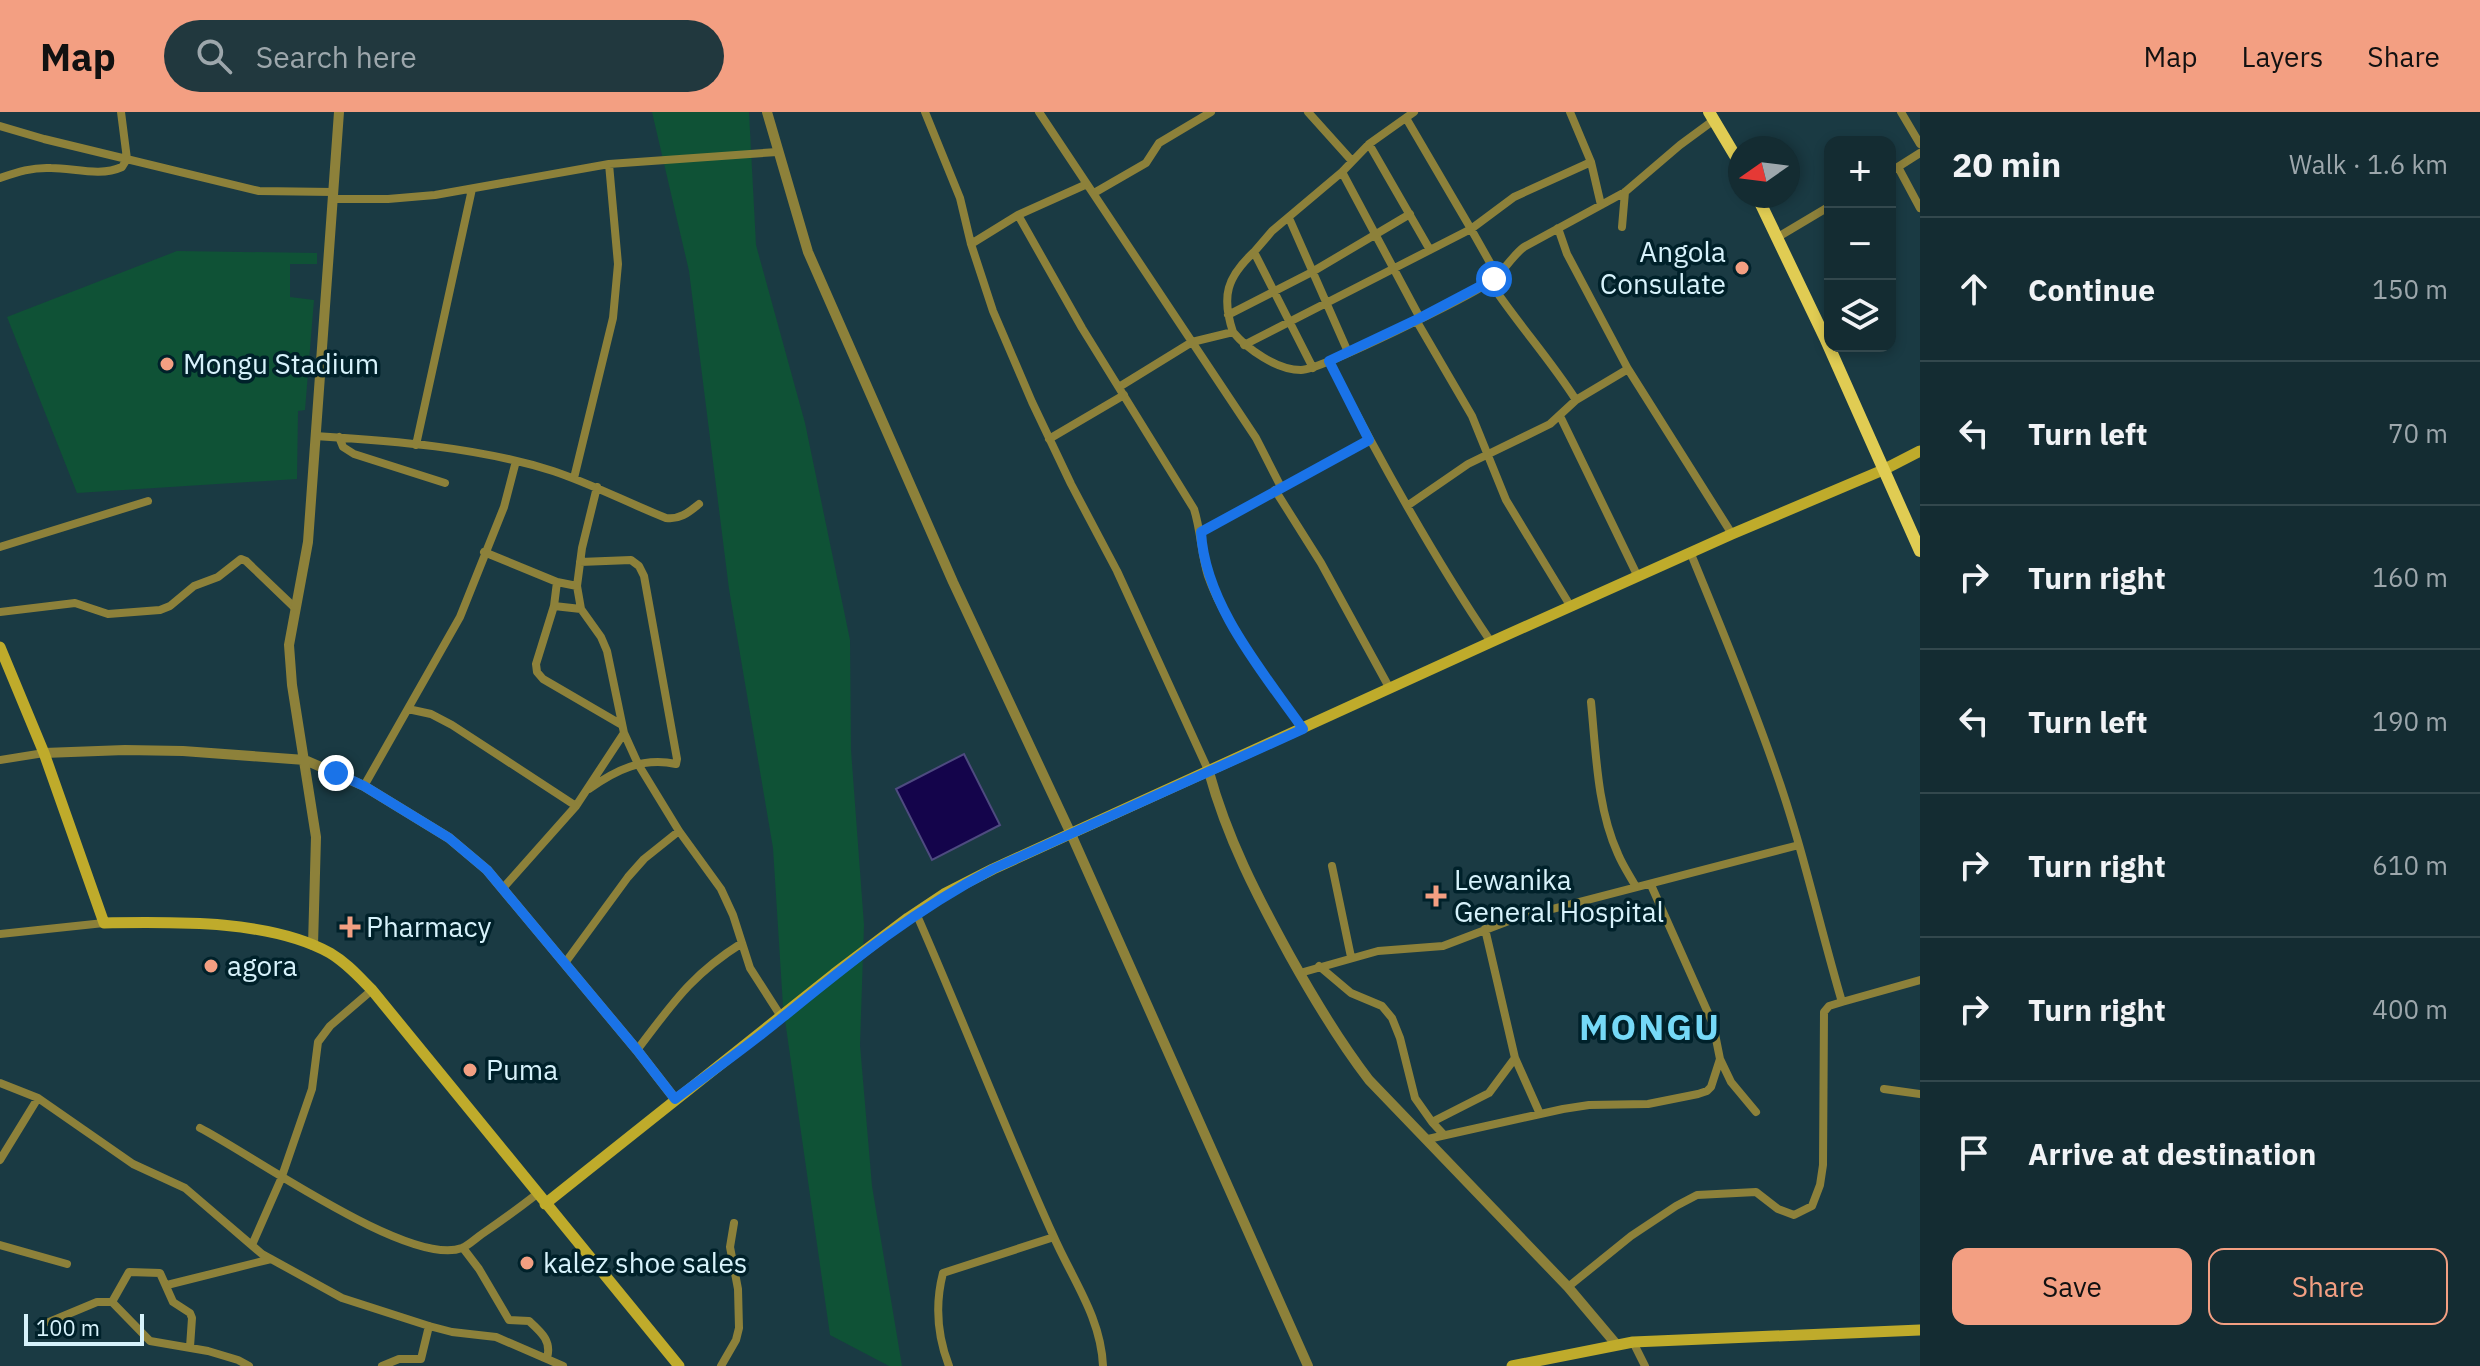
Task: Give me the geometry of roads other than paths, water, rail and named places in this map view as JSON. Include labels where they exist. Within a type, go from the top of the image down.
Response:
[{"type":"main road","points":[[1712,116],[1728,143]]},
{"type":"main road","points":[[1763,208],[1920,551]]},
{"type":"main road","points":[[545,1204],[834,974],[916,913],[993,869],[1920,451]]},
{"type":"main road","points":[[0,647],[44,753],[104,923],[171,922],[278,935],[313,945],[347,965],[372,990],[679,1366]]},
{"type":"main road","points":[[1512,1366],[1633,1342],[1920,1330]]},
{"type":"street","points":[[0,178],[27,169],[114,171],[122,167],[127,159],[121,112]]},
{"type":"street","points":[[313,945],[316,837],[292,685],[289,645],[308,542],[339,112]]},
{"type":"street","points":[[767,112],[808,252],[953,582],[1071,834],[1308,1366]]},
{"type":"street","points":[[925,112],[960,198],[993,311],[1049,439],[1117,571],[1209,772],[1225,827],[1242,867],[1300,973],[1337,1035],[1369,1080],[1568,1287],[1616,1344]]},
{"type":"street","points":[[1039,112],[1256,438],[1278,489],[1390,689]]},
{"type":"street","points":[[1094,193],[1146,163],[1159,143],[1211,112]]},
{"type":"street","points":[[1308,112],[1352,161]]},
{"type":"street","points":[[1414,112],[1369,144],[1342,172],[1272,231],[1239,267],[1229,283],[1228,315],[1233,332],[1244,345],[1293,369],[1313,368],[1418,319],[1494,278],[1510,258],[1524,247],[1625,192],[1712,116]]},
{"type":"street","points":[[1570,112],[1591,162],[1601,205]]},
{"type":"street","points":[[1901,112],[1920,144]]},
{"type":"street","points":[[1406,118],[1471,229],[1523,330],[1559,373],[1576,400]]},
{"type":"street","points":[[0,126],[259,191],[388,199],[472,189],[609,164],[777,152]]},
{"type":"street","points":[[1369,144],[1430,250]]},
{"type":"street","points":[[1896,168],[1920,153]]},
{"type":"street","points":[[1244,345],[1471,229],[1514,197],[1591,162]]},
{"type":"street","points":[[574,478],[613,318],[618,264],[609,164]]},
{"type":"street","points":[[1342,172],[1472,416],[1506,500],[1571,607]]},
{"type":"street","points":[[1896,172],[1920,208]]},
{"type":"street","points":[[971,244],[1018,215],[1087,184]]},
{"type":"street","points":[[416,445],[472,189]]},
{"type":"street","points":[[1622,227],[1625,192]]},
{"type":"street","points":[[1778,237],[1827,208]]},
{"type":"street","points":[[1228,315],[1312,272],[1410,214]]},
{"type":"street","points":[[1018,215],[1194,509],[1207,572],[1218,600],[1303,729]]},
{"type":"street","points":[[1289,218],[1348,352]]},
{"type":"street","points":[[1558,228],[1567,254],[1628,369],[1732,534]]},
{"type":"street","points":[[1254,252],[1313,368]]},
{"type":"street","points":[[1049,439],[1192,342],[1233,332]]},
{"type":"street","points":[[1329,361],[1369,440],[1446,576],[1491,642]]},
{"type":"street","points":[[1407,506],[1449,476],[1560,416],[1576,400],[1628,369]]},
{"type":"street","points":[[1560,416],[1638,577]]},
{"type":"street","points":[[315,436],[416,445],[516,461],[574,478],[666,518],[683,516],[699,504]]},
{"type":"street","points":[[339,437],[343,447],[354,454],[445,483]]},
{"type":"street","points":[[1201,532],[1369,440]]},
{"type":"street","points":[[364,786],[460,617],[504,507],[516,461]]},
{"type":"street","points":[[597,487],[580,562],[577,586],[581,609],[607,651],[623,729],[638,764],[679,831],[721,889],[756,979],[782,1018]]},
{"type":"street","points":[[0,547],[148,501]]},
{"type":"street","points":[[484,552],[557,582],[577,586]]},
{"type":"street","points":[[1691,554],[1760,728],[1799,845],[1842,1002]]},
{"type":"street","points":[[0,612],[75,603],[108,614],[160,610],[170,606],[194,586],[218,577],[241,559],[294,607]]},
{"type":"street","points":[[580,562],[631,560],[639,566],[644,576],[677,763],[638,764],[614,772],[589,789]]},
{"type":"street","points":[[557,582],[554,606],[537,656],[537,672],[543,679],[623,729]]},
{"type":"street","points":[[554,606],[581,609]]},
{"type":"street","points":[[1591,702],[1597,772],[1610,830],[1636,887]]},
{"type":"street","points":[[408,709],[431,714],[452,725],[576,806]]},
{"type":"street","points":[[504,887],[589,789],[623,729]]},
{"type":"street","points":[[0,760],[44,753],[169,751],[305,760],[364,786],[449,838],[504,887],[675,1099]]},
{"type":"street","points":[[565,963],[628,877],[644,859],[679,831]]},
{"type":"street","points":[[1300,973],[1378,951],[1443,946],[1463,941],[1514,919],[1799,845]]},
{"type":"street","points":[[1332,866],[1351,957]]},
{"type":"street","points":[[1651,885],[1713,1024],[1720,1059],[1731,1082],[1756,1112]]},
{"type":"street","points":[[916,913],[1054,1237],[1092,1313],[1103,1366]]},
{"type":"street","points":[[0,934],[104,923]]},
{"type":"street","points":[[1485,929],[1515,1058],[1540,1114]]},
{"type":"street","points":[[637,1050],[684,987],[742,943]]},
{"type":"street","points":[[1319,966],[1351,993],[1382,1006],[1392,1018],[1400,1038],[1411,1089],[1444,1135]]},
{"type":"street","points":[[1568,1287],[1631,1236],[1697,1195],[1756,1192],[1778,1209],[1794,1215],[1812,1206],[1823,1165],[1824,1012],[1829,1006],[1920,980]]},
{"type":"street","points":[[252,1245],[281,1179],[312,1089],[318,1042],[338,1018],[372,990]]},
{"type":"street","points":[[1432,1122],[1489,1093],[1515,1058]]},
{"type":"street","points":[[1428,1139],[1589,1105],[1648,1104],[1707,1091],[1720,1059]]},
{"type":"street","points":[[0,1083],[38,1098],[133,1164],[185,1188],[271,1259],[342,1298],[452,1332],[496,1337],[563,1366]]},
{"type":"street","points":[[1884,1089],[1920,1094]]},
{"type":"street","points":[[0,1160],[38,1098]]},
{"type":"street","points":[[200,1128],[224,1140],[281,1179],[381,1231],[435,1250],[463,1248],[537,1194]]},
{"type":"street","points":[[721,1366],[736,1340],[739,1328],[738,1289],[730,1247],[734,1223]]},
{"type":"street","points":[[949,1366],[939,1331],[937,1308],[943,1273],[1054,1237]]},
{"type":"street","points":[[0,1245],[67,1264]]},
{"type":"street","points":[[463,1248],[509,1320],[529,1321],[544,1336],[549,1346],[547,1358]]},
{"type":"street","points":[[167,1285],[271,1259]]},
{"type":"street","points":[[112,1302],[126,1275],[132,1271],[158,1272],[173,1302],[190,1313],[190,1347]]},
{"type":"street","points":[[49,1322],[97,1302],[112,1302],[150,1341],[190,1347],[249,1366]]},
{"type":"street","points":[[382,1366],[399,1359],[420,1363],[429,1326]]},
{"type":"street","points":[[1633,1342],[1645,1366]]},
{"type":"place","name":"Angola Consulate","points":[[1742,268]]},
{"type":"place","name":"Mongu Stadium","points":[[167,364]]},
{"type":"place","name":"Lewanika General Hospital","points":[[1436,896]]},
{"type":"place","name":"Pharmacy","points":[[350,927]]},
{"type":"place","name":"agora","points":[[211,966]]},
{"type":"place","name":"Puma","points":[[470,1070]]},
{"type":"place","name":"kalez shoe sales","points":[[527,1263]]},
{"type":"district","name":"MONGU","points":[[1650,1027]]}]
